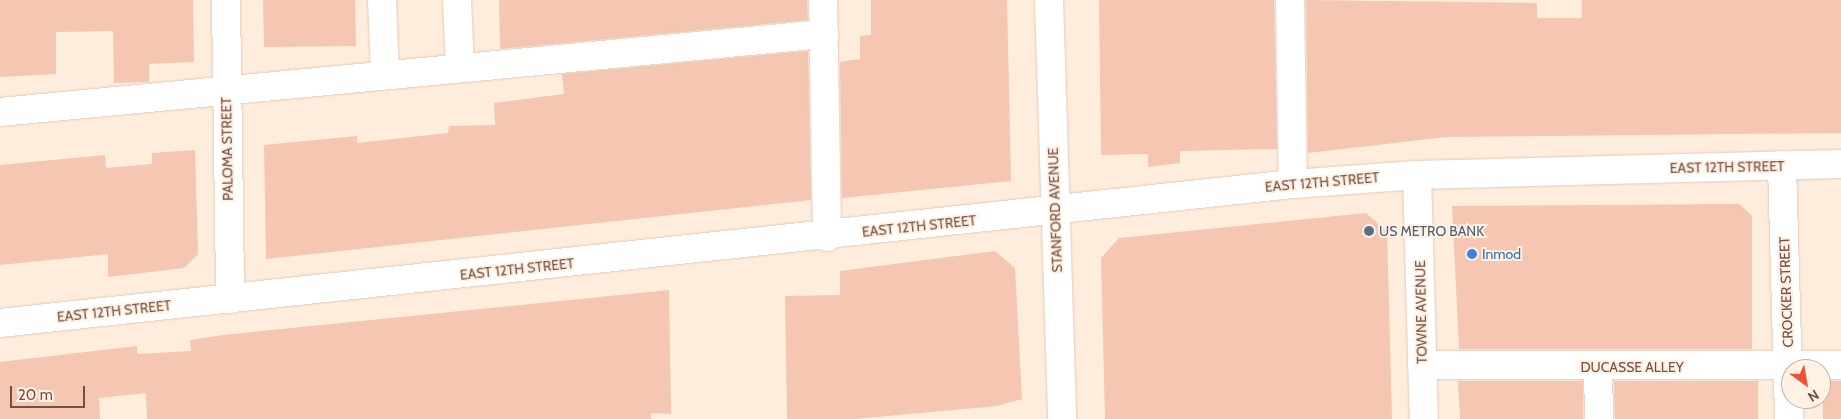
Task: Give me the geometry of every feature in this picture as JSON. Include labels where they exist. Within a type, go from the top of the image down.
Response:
[{"type":"street","name":"PALOMA STREET","points":[[226,0],[230,299]]},
{"type":"street","points":[[382,0],[385,75]]},
{"type":"street","points":[[457,0],[460,68]]},
{"type":"street","points":[[823,0],[827,236]]},
{"type":"street","name":"STANFORD AVENUE","points":[[1049,0],[1059,419]]},
{"type":"street","points":[[1290,0],[1293,184]]},
{"type":"street","points":[[0,112],[824,34]]},
{"type":"street","name":"EAST 12TH STREET","points":[[0,323],[827,236],[1293,184],[1417,175],[1841,164]]},
{"type":"street","name":"CROCKER STREET","points":[[1782,165],[1789,359]]},
{"type":"street","name":"TOWNE AVENUE","points":[[1417,175],[1424,419]]},
{"type":"street","name":"DUCASSE ALLEY","points":[[1422,365],[1598,368],[1781,365]]},
{"type":"street","points":[[1598,368],[1599,419]]},
{"type":"building","points":[[0,0],[193,0],[194,62],[149,64],[149,82],[114,83],[113,31],[56,32],[56,74],[0,77]]},
{"type":"building","points":[[263,0],[355,0],[356,46],[264,47]]},
{"type":"building","points":[[499,0],[807,0],[808,20],[500,49]]},
{"type":"building","points":[[871,0],[1007,0],[1011,181],[842,198],[840,62],[860,59],[860,36],[871,35]]},
{"type":"building","points":[[1099,0],[1274,0],[1277,149],[1180,151],[1180,163],[1148,167],[1148,154],[1101,155]]},
{"type":"building","points":[[1306,0],[1537,3],[1537,18],[1582,18],[1582,0],[1841,0],[1841,133],[1446,137],[1308,153]]},
{"type":"building","points":[[808,51],[811,200],[266,259],[264,145],[357,136],[357,143],[448,133],[449,126],[495,125],[494,103],[564,94],[562,74]]},
{"type":"building","points":[[195,150],[198,254],[184,268],[108,277],[108,254],[0,265],[0,165],[105,155],[106,168],[152,164],[152,153]]},
{"type":"building","points":[[1739,204],[1752,216],[1752,349],[1459,349],[1452,206]]},
{"type":"building","points":[[1366,213],[1387,231],[1392,419],[1105,419],[1101,258],[1119,238]]},
{"type":"building","points":[[995,251],[1015,268],[1022,399],[997,406],[855,419],[787,419],[785,296],[840,295],[840,271]]},
{"type":"building","points":[[669,290],[671,414],[651,413],[651,419],[147,419],[146,393],[99,398],[100,419],[0,419],[0,362],[137,346],[137,354],[191,351],[190,340],[223,335]]},
{"type":"building","points":[[1458,381],[1583,381],[1583,419],[1460,419]]},
{"type":"building","points":[[1614,381],[1758,381],[1758,419],[1615,419]]},
{"type":"building","points":[[1831,381],[1841,381],[1841,419],[1823,419],[1823,409],[1831,409]]},
{"type":"place","name":"US METRO BANK","points":[[1369,231]]},
{"type":"place","name":"Inmod","points":[[1472,254]]}]
